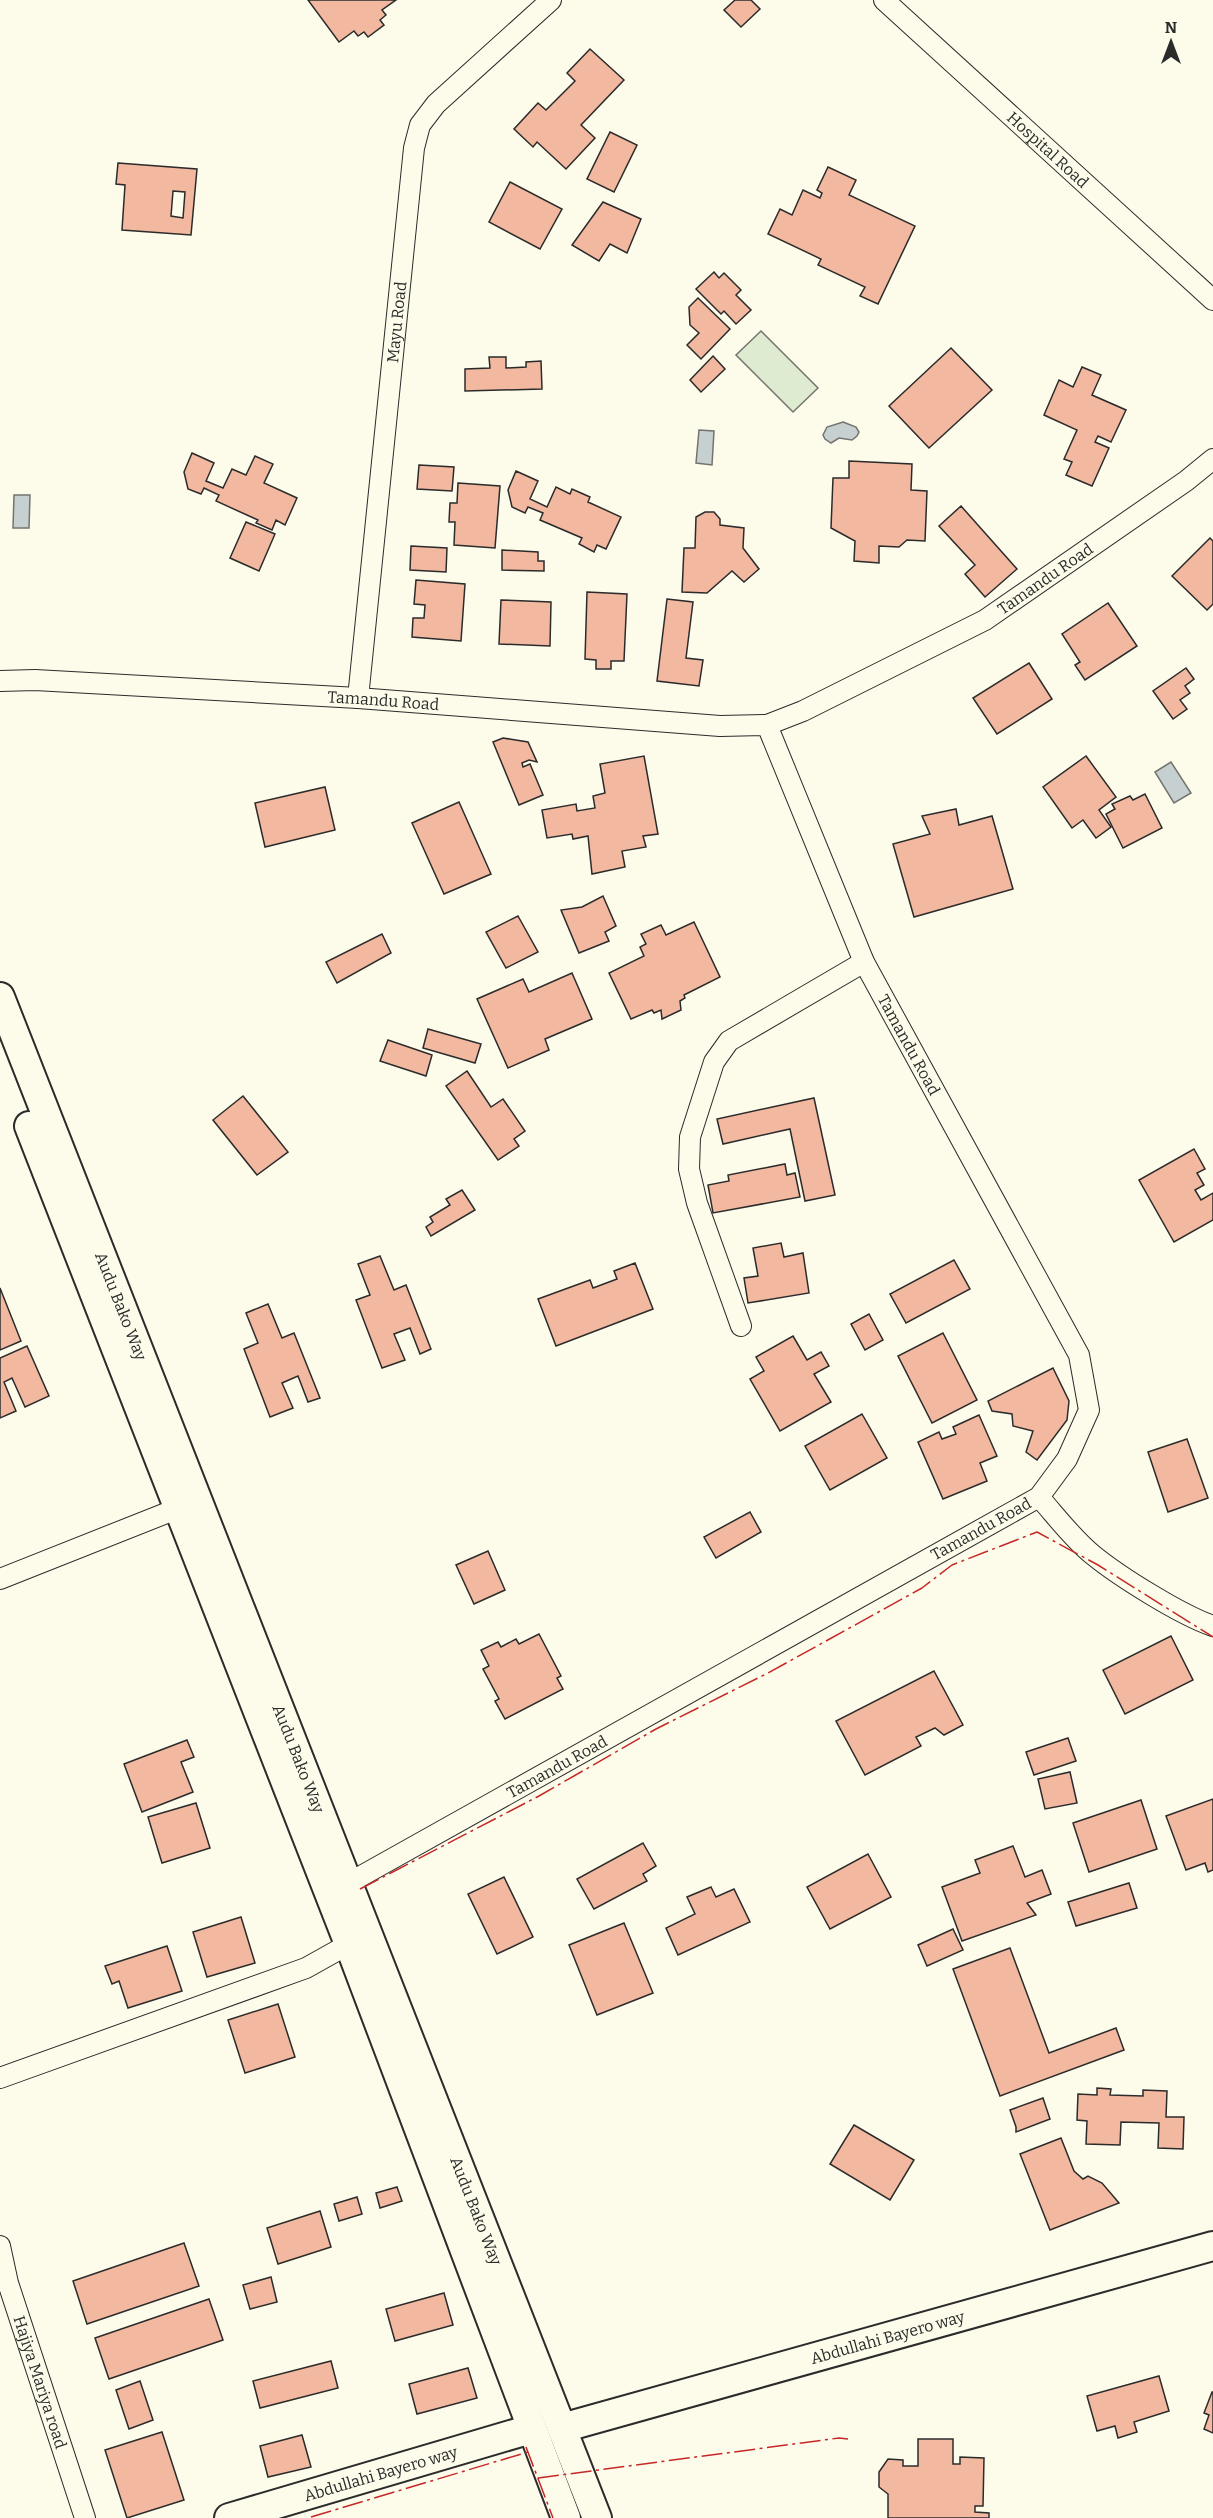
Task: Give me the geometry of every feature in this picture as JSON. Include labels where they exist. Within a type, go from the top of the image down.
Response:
[{"type":"main road","name":"Audu Bako Way","points":[[0,997],[338,1889],[349,1944],[566,2518]]},
{"type":"main road","name":"Audu Bako Way","points":[[0,1051],[179,1508],[562,2428],[597,2518]]},
{"type":"main road","name":"Abdullahi Bayero way","points":[[562,2428],[1213,2246]]},
{"type":"main road","name":"Abdullahi Bayero way","points":[[229,2518],[531,2429]]},
{"type":"street","name":"Mayu Road","points":[[358,698],[414,148],[420,125],[436,104],[550,0]]},
{"type":"street","name":"Hospital Road","points":[[884,0],[1213,300]]},
{"type":"street","name":"Tamandu Road","points":[[0,681],[35,680],[358,698],[720,726],[767,725],[803,711],[985,620],[1176,488],[1213,459]]},
{"type":"street","name":"Tamandu Road","points":[[338,1889],[1039,1497],[1067,1459],[1089,1410],[1080,1355],[864,962],[767,725]]},
{"type":"street","points":[[741,1326],[697,1203],[689,1169],[690,1137],[714,1062],[729,1041],[864,962]]},
{"type":"street","points":[[1039,1497],[1092,1554],[1139,1586],[1201,1622],[1213,1626]]},
{"type":"street","points":[[0,1579],[179,1508]]},
{"type":"street","points":[[0,2078],[306,1968],[349,1944]]},
{"type":"street","name":"Hajiya Mariya road","points":[[0,2246],[8,2283],[85,2518]]},
{"type":"green space","points":[[761,331],[818,388],[793,412],[736,355]]},
{"type":"shaded area","points":[[843,422],[856,427],[859,432],[857,436],[852,440],[839,438],[831,443],[825,439],[823,435],[827,427]]},
{"type":"shaded area","points":[[699,430],[714,431],[712,465],[696,463]]},
{"type":"shaded area","points":[[14,495],[30,495],[29,528],[13,528]]},
{"type":"shaded area","points":[[1171,762],[1191,793],[1174,803],[1155,772]]},
{"type":"building","points":[[308,0],[396,0],[382,10],[386,15],[380,20],[384,25],[368,37],[364,32],[358,36],[354,31],[339,42]]},
{"type":"building","points":[[735,0],[751,0],[760,9],[741,27],[724,10]]},
{"type":"building","points":[[590,49],[624,80],[581,125],[595,138],[566,169],[537,142],[533,147],[514,129],[538,103],[546,110],[575,81],[567,73]]},
{"type":"building","points":[[610,132],[637,145],[614,192],[587,179]]},
{"type":"building","points":[[118,163],[197,169],[191,235],[122,230],[125,185],[116,184]],"holes":[[[173,191],[185,192],[183,218],[171,216]]]},
{"type":"building","points":[[828,167],[856,180],[849,195],[915,226],[878,304],[860,296],[865,287],[818,265],[821,259],[768,234],[780,209],[792,215],[803,190],[820,198],[822,193],[817,190]]},
{"type":"building","points":[[510,182],[562,209],[540,249],[489,222]]},
{"type":"building","points":[[603,202],[641,219],[627,253],[610,244],[599,261],[572,245]]},
{"type":"building","points":[[714,272],[719,278],[724,273],[741,290],[736,295],[751,310],[736,324],[724,311],[721,314],[696,289]]},
{"type":"building","points":[[698,298],[730,329],[701,359],[687,345],[699,333],[690,325],[689,307]]},
{"type":"building","points":[[951,348],[992,390],[929,448],[889,406]]},
{"type":"building","points":[[713,356],[725,369],[701,392],[690,380]]},
{"type":"building","points":[[489,357],[506,357],[506,368],[526,367],[526,362],[541,361],[542,389],[465,391],[465,369],[490,368]]},
{"type":"building","points":[[1082,367],[1101,375],[1092,395],[1126,410],[1111,442],[1098,436],[1095,442],[1109,448],[1092,486],[1066,475],[1072,462],[1064,459],[1077,430],[1044,415],[1059,380],[1073,387]]},
{"type":"building","points":[[192,453],[214,463],[206,481],[223,488],[232,469],[246,475],[255,456],[273,464],[264,483],[297,498],[285,525],[276,520],[272,530],[256,523],[258,520],[216,501],[219,495],[204,488],[201,494],[188,489],[184,472]]},
{"type":"building","points":[[849,461],[912,464],[911,490],[927,491],[925,541],[907,540],[899,547],[879,546],[879,563],[854,561],[855,541],[831,528],[833,478],[849,478]]},
{"type":"building","points":[[419,465],[454,467],[452,491],[417,489]]},
{"type":"building","points":[[516,471],[538,481],[530,499],[547,507],[556,487],[570,494],[572,489],[590,497],[588,502],[621,517],[606,549],[597,545],[594,552],[579,544],[582,538],[540,520],[543,513],[528,507],[525,513],[512,507],[508,490]]},
{"type":"building","points":[[458,483],[500,486],[495,548],[454,545],[455,522],[449,522],[450,503],[457,503]]},
{"type":"building","points":[[961,506],[1017,569],[985,597],[965,574],[975,565],[939,526]]},
{"type":"building","points":[[705,512],[714,512],[720,519],[720,525],[744,528],[743,548],[759,569],[744,582],[732,571],[707,593],[682,592],[684,548],[695,548],[696,517]]},
{"type":"building","points":[[246,522],[275,534],[259,571],[230,558]]},
{"type":"building","points":[[1210,538],[1213,541],[1213,604],[1207,610],[1172,576]]},
{"type":"building","points":[[411,546],[447,548],[446,572],[410,570]]},
{"type":"building","points":[[502,550],[538,552],[538,561],[544,561],[544,571],[502,570]]},
{"type":"building","points":[[416,580],[465,584],[461,641],[412,637],[413,618],[424,618],[425,605],[414,604]]},
{"type":"building","points":[[587,592],[627,594],[624,661],[611,661],[611,669],[596,669],[596,660],[585,659]]},
{"type":"building","points":[[667,599],[693,602],[686,658],[703,660],[699,686],[657,681]]},
{"type":"building","points":[[501,600],[551,602],[550,646],[499,644]]},
{"type":"building","points":[[1108,603],[1137,646],[1085,680],[1075,665],[1080,662],[1062,634]]},
{"type":"building","points":[[1029,663],[1052,699],[997,734],[973,698]]},
{"type":"building","points":[[1186,668],[1194,679],[1185,686],[1190,693],[1180,700],[1187,709],[1173,719],[1153,691]]},
{"type":"building","points":[[503,738],[528,742],[537,762],[529,760],[522,763],[523,767],[530,764],[543,795],[519,805],[493,742]]},
{"type":"building","points":[[644,756],[658,834],[643,836],[646,847],[622,851],[625,867],[592,874],[588,836],[573,839],[572,834],[547,838],[542,810],[576,804],[577,811],[595,808],[593,796],[605,793],[600,764]]},
{"type":"building","points":[[1086,756],[1116,797],[1099,810],[1111,827],[1096,838],[1083,820],[1072,828],[1043,787]]},
{"type":"building","points":[[325,787],[335,830],[265,847],[255,803]]},
{"type":"building","points":[[1145,794],[1162,828],[1123,848],[1106,814],[1115,809],[1112,804],[1130,796],[1133,800]]},
{"type":"building","points":[[459,802],[491,874],[444,894],[412,823]]},
{"type":"building","points":[[956,809],[959,825],[992,816],[1013,889],[914,917],[893,844],[930,834],[922,816]]},
{"type":"building","points":[[603,896],[616,926],[605,932],[609,941],[579,953],[561,910],[582,907]]},
{"type":"building","points":[[518,916],[538,952],[506,968],[486,932]]},
{"type":"building","points":[[694,922],[720,977],[684,995],[685,998],[680,1001],[681,1010],[662,1019],[661,1010],[654,1013],[652,1010],[631,1019],[609,973],[644,956],[640,947],[646,944],[641,934],[661,925],[666,935]]},
{"type":"building","points":[[382,934],[391,953],[337,983],[326,962]]},
{"type":"building","points":[[572,973],[592,1019],[545,1039],[549,1050],[508,1068],[477,999],[523,979],[529,992]]},
{"type":"building","points":[[428,1029],[481,1044],[475,1063],[423,1048]]},
{"type":"building","points":[[388,1040],[432,1055],[426,1076],[380,1061]]},
{"type":"building","points":[[467,1071],[491,1107],[503,1099],[525,1131],[514,1139],[519,1146],[498,1160],[446,1086]]},
{"type":"building","points":[[243,1096],[288,1152],[257,1175],[213,1120]]},
{"type":"building","points":[[814,1098],[835,1195],[805,1201],[790,1129],[723,1144],[717,1119]]},
{"type":"building","points":[[1194,1149],[1205,1169],[1197,1173],[1204,1185],[1195,1190],[1201,1200],[1213,1193],[1213,1220],[1174,1242],[1139,1180]]},
{"type":"building","points":[[785,1164],[787,1175],[795,1173],[800,1197],[713,1213],[708,1185],[729,1181],[728,1175]]},
{"type":"building","points":[[462,1190],[475,1210],[431,1236],[426,1227],[433,1222],[430,1217],[450,1205],[446,1199]]},
{"type":"building","points":[[781,1243],[784,1257],[803,1253],[809,1293],[748,1303],[744,1278],[758,1276],[753,1248]]},
{"type":"building","points":[[380,1256],[394,1290],[406,1285],[431,1349],[420,1354],[410,1328],[394,1334],[405,1360],[382,1368],[356,1300],[370,1295],[358,1264]]},
{"type":"building","points":[[954,1260],[970,1289],[906,1323],[890,1294]]},
{"type":"building","points":[[635,1263],[653,1309],[556,1346],[538,1299],[590,1280],[593,1288],[617,1279],[614,1271]]},
{"type":"building","points":[[0,1288],[21,1341],[0,1350]]},
{"type":"building","points":[[268,1304],[282,1338],[294,1333],[320,1398],[308,1402],[298,1376],[282,1383],[293,1408],[270,1417],[244,1349],[258,1343],[246,1313]]},
{"type":"building","points":[[869,1314],[883,1340],[865,1350],[851,1324]]},
{"type":"building","points":[[943,1333],[977,1400],[932,1423],[898,1356]]},
{"type":"building","points":[[793,1336],[807,1360],[821,1352],[829,1366],[814,1374],[831,1402],[780,1431],[750,1379],[764,1371],[756,1357]]},
{"type":"building","points":[[27,1346],[49,1396],[25,1407],[12,1378],[4,1382],[16,1411],[0,1418],[0,1358]]},
{"type":"building","points":[[1053,1368],[1069,1401],[1067,1420],[1037,1460],[1026,1452],[1033,1431],[1013,1426],[1012,1414],[992,1411],[988,1401]]},
{"type":"building","points":[[862,1414],[887,1458],[830,1490],[805,1446]]},
{"type":"building","points":[[979,1415],[997,1456],[980,1463],[987,1481],[943,1499],[918,1442],[939,1432],[942,1439],[956,1434],[953,1427]]},
{"type":"building","points":[[1187,1439],[1208,1498],[1168,1512],[1148,1452]]},
{"type":"building","points":[[750,1512],[761,1532],[716,1558],[704,1537]]},
{"type":"building","points":[[488,1551],[505,1590],[474,1604],[456,1565]]},
{"type":"building","points":[[539,1634],[561,1676],[557,1678],[563,1689],[505,1719],[495,1701],[499,1699],[483,1669],[489,1666],[481,1650],[498,1642],[501,1647],[516,1639],[519,1644]]},
{"type":"building","points":[[1171,1636],[1193,1680],[1125,1714],[1103,1670]]},
{"type":"building","points":[[934,1671],[963,1725],[944,1735],[935,1728],[916,1737],[921,1746],[865,1775],[836,1721]]},
{"type":"building","points":[[1068,1738],[1076,1761],[1034,1775],[1026,1752]]},
{"type":"building","points":[[187,1740],[194,1757],[181,1762],[193,1792],[142,1812],[124,1764]]},
{"type":"building","points":[[1070,1772],[1077,1803],[1045,1809],[1038,1779]]},
{"type":"building","points":[[1213,1799],[1213,1870],[1208,1872],[1205,1863],[1186,1870],[1166,1816]]},
{"type":"building","points":[[1141,1800],[1157,1849],[1089,1872],[1073,1823]]},
{"type":"building","points":[[196,1803],[210,1848],[162,1863],[148,1817]]},
{"type":"building","points":[[643,1843],[656,1866],[643,1874],[647,1881],[594,1909],[577,1879]]},
{"type":"building","points":[[1013,1846],[1025,1877],[1042,1870],[1051,1894],[1027,1903],[1036,1915],[962,1941],[942,1887],[980,1873],[975,1860]]},
{"type":"building","points":[[868,1854],[891,1897],[830,1929],[807,1887]]},
{"type":"building","points":[[504,1877],[533,1937],[497,1954],[468,1894]]},
{"type":"building","points":[[1129,1883],[1137,1908],[1076,1926],[1068,1902]]},
{"type":"building","points":[[711,1887],[716,1897],[734,1889],[750,1922],[678,1955],[666,1928],[695,1914],[687,1897]]},
{"type":"building","points":[[241,1917],[255,1963],[207,1977],[193,1932]]},
{"type":"building","points":[[624,1923],[653,1993],[597,2015],[569,1945]]},
{"type":"building","points":[[953,1929],[963,1950],[927,1966],[918,1945]]},
{"type":"building","points":[[167,1946],[182,1991],[128,2008],[119,1981],[112,1984],[105,1966]]},
{"type":"building","points":[[1010,1948],[1049,2053],[1116,2028],[1124,2050],[1000,2096],[953,1969]]},
{"type":"building","points":[[278,2004],[295,2057],[245,2073],[228,2020]]},
{"type":"building","points":[[1097,2088],[1111,2089],[1110,2095],[1143,2096],[1143,2090],[1167,2091],[1166,2117],[1184,2117],[1183,2149],[1158,2148],[1159,2123],[1121,2122],[1120,2145],[1086,2144],[1087,2121],[1077,2120],[1078,2094],[1097,2095]]},
{"type":"building","points":[[1043,2098],[1050,2119],[1016,2132],[1010,2110]]},
{"type":"building","points":[[854,2125],[914,2160],[890,2200],[830,2164]]},
{"type":"building","points":[[1061,2138],[1074,2171],[1083,2179],[1088,2176],[1102,2183],[1119,2203],[1050,2230],[1020,2154]]},
{"type":"building","points":[[397,2187],[402,2201],[380,2208],[376,2193]]},
{"type":"building","points":[[357,2197],[362,2214],[339,2221],[334,2204]]},
{"type":"building","points":[[320,2211],[331,2247],[278,2264],[267,2228]]},
{"type":"building","points":[[184,2243],[199,2286],[87,2324],[73,2281]]},
{"type":"building","points":[[271,2277],[277,2302],[250,2309],[243,2285]]},
{"type":"building","points":[[444,2293],[453,2325],[395,2341],[386,2309]]},
{"type":"building","points":[[209,2299],[223,2340],[109,2379],[95,2338]]},
{"type":"building","points":[[331,2361],[338,2388],[260,2408],[253,2381]]},
{"type":"building","points":[[468,2368],[477,2398],[417,2414],[409,2384]]},
{"type":"building","points":[[1159,2376],[1169,2411],[1134,2422],[1137,2432],[1118,2438],[1115,2426],[1097,2431],[1087,2396]]},
{"type":"building","points":[[140,2381],[153,2420],[129,2429],[116,2390]]},
{"type":"building","points":[[1212,2392],[1213,2433],[1204,2429],[1209,2415],[1204,2413]]},
{"type":"building","points":[[162,2432],[184,2500],[127,2518],[105,2450]]},
{"type":"building","points":[[302,2435],[311,2467],[268,2477],[260,2446]]},
{"type":"building","points":[[918,2439],[953,2439],[953,2464],[960,2464],[960,2457],[984,2458],[983,2506],[975,2506],[975,2512],[989,2513],[989,2518],[888,2518],[888,2494],[879,2487],[879,2472],[888,2459],[903,2460],[903,2466],[918,2466]]},
{"type":"power","points":[[360,1889],[539,1796],[656,1729],[768,1673],[922,1588],[952,1565],[1037,1532],[1098,1565],[1213,1637]]},
{"type":"power","points":[[538,2478],[839,2438],[848,2439]]},
{"type":"power","points":[[526,2447],[553,2518]]},
{"type":"power","points":[[311,2517],[528,2452]]}]
